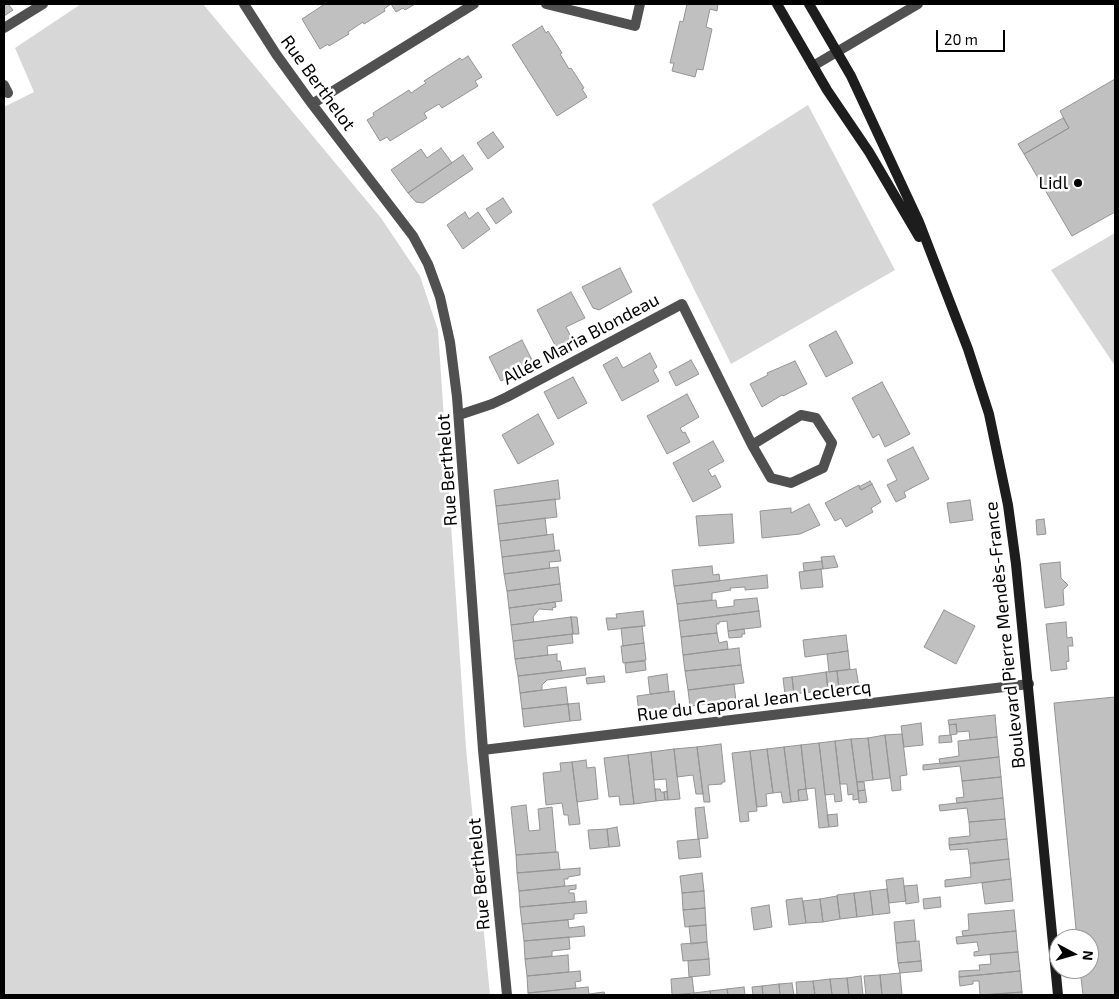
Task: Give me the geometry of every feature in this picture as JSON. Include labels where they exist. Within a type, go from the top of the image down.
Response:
[{"type":"street","points":[[4,28],[43,4]]},
{"type":"street","name":"Rue Berthelot","points":[[244,4],[276,54],[312,104],[403,222],[428,264],[440,297],[454,367],[459,415],[483,750],[507,995]]},
{"type":"street","points":[[312,104],[474,4]]},
{"type":"street","points":[[546,4],[635,26],[640,4]]},
{"type":"street","name":"Boulevard Pierre Mendès-France","points":[[777,4],[813,66],[892,189],[942,280]]},
{"type":"street","name":"Boulevard Pierre Mendès-France","points":[[808,4],[837,51],[864,103],[909,200],[942,280],[976,373],[996,446],[1012,532],[1058,995]]},
{"type":"street","points":[[813,66],[918,4]]},
{"type":"street","name":"Allée Maria Blondeau","points":[[459,415],[507,397],[682,304],[752,445],[771,478],[791,483],[823,468],[832,443],[816,418],[801,415],[752,445]]},
{"type":"street","name":"Rue du Caporal Jean Leclercq","points":[[483,750],[1028,684]]},
{"type":"shaded area","points":[[81,4],[203,4],[381,218],[420,276],[438,330],[466,748],[490,995],[4,995],[4,107],[34,92],[15,48]]},
{"type":"shaded area","points":[[808,105],[895,270],[731,364],[652,204]]},
{"type":"shaded area","points":[[1115,233],[1115,366],[1051,270]]},
{"type":"building","points":[[4,4],[8,4],[13,10],[4,16]]},
{"type":"building","points":[[325,4],[391,4],[384,9],[385,11],[348,32],[349,34],[320,49],[302,19]]},
{"type":"building","points":[[391,4],[415,4],[405,10],[403,8],[396,12]]},
{"type":"building","points":[[687,4],[718,4],[717,11],[710,9],[706,27],[712,29],[703,70],[697,69],[695,77],[672,71],[674,63],[670,63],[680,21],[683,22]]},
{"type":"building","points":[[542,26],[546,33],[548,31],[562,53],[560,54],[584,88],[582,89],[587,97],[557,116],[512,45]]},
{"type":"building","points":[[468,56],[482,77],[475,81],[478,86],[442,108],[439,104],[424,113],[427,118],[390,141],[387,137],[380,141],[367,120],[374,116],[373,113],[409,90],[411,93],[426,83],[424,81],[460,58],[462,60]]},
{"type":"building","name":"Lidl","points":[[1115,79],[1115,212],[1072,236],[1024,154],[1069,128],[1060,111]]},
{"type":"building","points":[[1063,118],[1069,128],[1024,154],[1018,144]]},
{"type":"building","points":[[493,132],[504,147],[488,159],[477,143]]},
{"type":"building","points":[[441,148],[452,163],[408,193],[391,170],[421,149],[427,158]]},
{"type":"building","points":[[463,155],[473,169],[423,203],[416,202],[408,193]]},
{"type":"building","points":[[503,198],[512,212],[496,224],[486,209]]},
{"type":"building","points":[[465,212],[469,219],[478,212],[490,229],[463,249],[447,225]]},
{"type":"building","points":[[620,268],[632,292],[599,310],[593,308],[582,287]]},
{"type":"building","points":[[571,292],[585,318],[566,327],[574,343],[558,351],[537,310]]},
{"type":"building","points":[[836,331],[853,363],[826,377],[809,345]]},
{"type":"building","points":[[522,340],[534,364],[501,381],[489,357]]},
{"type":"building","points":[[650,353],[657,367],[653,370],[659,381],[622,401],[603,365],[617,357],[623,368]]},
{"type":"building","points":[[691,360],[699,374],[676,386],[669,372]]},
{"type":"building","points":[[795,361],[807,384],[782,395],[762,407],[750,384],[768,375],[767,373]]},
{"type":"building","points":[[573,377],[587,403],[558,419],[544,392]]},
{"type":"building","points":[[882,382],[910,434],[885,447],[879,434],[873,438],[852,398]]},
{"type":"building","points":[[687,394],[699,417],[680,428],[683,433],[685,432],[690,442],[667,454],[647,416]]},
{"type":"building","points":[[538,414],[554,444],[518,464],[502,435]]},
{"type":"building","points":[[713,441],[724,461],[708,470],[712,477],[715,475],[721,487],[693,502],[673,463]]},
{"type":"building","points":[[913,447],[929,479],[904,492],[906,497],[896,502],[887,485],[897,480],[887,460]]},
{"type":"building","points":[[558,480],[560,499],[496,506],[494,490]]},
{"type":"building","points":[[870,481],[872,484],[861,490],[859,487]]},
{"type":"building","points":[[872,484],[881,502],[871,508],[873,512],[846,527],[841,518],[835,521],[825,503],[859,485],[861,490]]},
{"type":"building","points":[[555,499],[557,517],[498,524],[496,506]]},
{"type":"building","points":[[970,500],[973,520],[950,523],[947,503]]},
{"type":"building","points":[[809,504],[820,525],[800,534],[762,538],[760,511],[791,508],[791,513]]},
{"type":"building","points":[[732,514],[734,543],[699,546],[696,516]]},
{"type":"building","points":[[545,518],[547,535],[500,541],[498,524]]},
{"type":"building","points":[[1044,519],[1046,534],[1037,535],[1036,520]]},
{"type":"building","points":[[553,534],[555,551],[502,557],[500,541]]},
{"type":"building","points":[[559,550],[561,561],[549,562],[550,568],[504,574],[502,557]]},
{"type":"building","points":[[834,556],[838,567],[823,569],[821,557]]},
{"type":"building","points":[[822,561],[823,569],[804,571],[803,563]]},
{"type":"building","points":[[1060,562],[1061,578],[1068,585],[1063,590],[1064,605],[1045,608],[1040,564]]},
{"type":"building","points":[[712,566],[713,575],[719,574],[720,581],[674,586],[672,570]]},
{"type":"building","points":[[558,567],[560,584],[507,591],[504,574]]},
{"type":"building","points":[[821,569],[823,587],[801,589],[799,572]]},
{"type":"building","points":[[767,575],[768,588],[745,590],[745,587],[730,588],[731,590],[712,593],[712,600],[677,604],[674,586]]},
{"type":"building","points":[[560,584],[562,601],[509,608],[507,591]]},
{"type":"building","points":[[757,598],[759,611],[679,621],[677,604],[716,600],[717,608],[734,606],[734,600]]},
{"type":"building","points":[[555,602],[556,607],[552,608],[553,610],[539,609],[533,617],[534,622],[511,625],[509,608]]},
{"type":"building","points":[[944,610],[975,626],[956,664],[924,647]]},
{"type":"building","points":[[643,611],[645,626],[608,630],[606,618],[617,618],[616,614]]},
{"type":"building","points":[[759,611],[761,627],[728,631],[727,621],[719,622],[719,624],[716,624],[717,633],[681,637],[679,621]]},
{"type":"building","points":[[571,617],[577,617],[579,634],[573,634]]},
{"type":"building","points":[[571,617],[573,634],[513,641],[511,625]]},
{"type":"building","points":[[1066,622],[1067,638],[1072,637],[1073,646],[1068,646],[1069,661],[1066,662],[1067,669],[1051,671],[1046,624]]},
{"type":"building","points":[[642,626],[644,643],[623,646],[621,628]]},
{"type":"building","points":[[744,629],[745,634],[742,634],[742,637],[729,638],[728,631]]},
{"type":"building","points":[[717,633],[719,643],[727,641],[728,649],[683,655],[681,637]]},
{"type":"building","points":[[572,634],[573,643],[547,646],[548,655],[515,659],[513,641]]},
{"type":"building","points":[[846,635],[848,651],[805,657],[803,640]]},
{"type":"building","points":[[644,643],[646,660],[623,663],[621,646]]},
{"type":"building","points":[[739,648],[741,665],[685,671],[683,655]]},
{"type":"building","points":[[848,651],[850,669],[829,672],[827,654]]},
{"type":"building","points":[[557,654],[557,661],[560,661],[562,671],[518,676],[515,659]]},
{"type":"building","points":[[645,661],[646,670],[626,673],[625,663]]},
{"type":"building","points":[[741,665],[744,683],[688,690],[685,671]]},
{"type":"building","points":[[585,668],[586,675],[547,680],[542,685],[542,690],[520,693],[518,676]]},
{"type":"building","points":[[856,669],[859,687],[839,689],[837,671]]},
{"type":"building","points":[[837,671],[839,689],[828,690],[826,672]]},
{"type":"building","points":[[826,672],[828,690],[794,694],[792,677]]},
{"type":"building","points":[[667,674],[669,692],[650,694],[648,677]]},
{"type":"building","points":[[604,676],[605,682],[587,684],[586,678]]},
{"type":"building","points":[[792,677],[794,694],[785,695],[783,678]]},
{"type":"building","points":[[734,684],[736,701],[690,706],[688,690]]},
{"type":"building","points":[[566,687],[568,704],[522,709],[520,693]]},
{"type":"building","points":[[674,691],[676,708],[639,713],[637,696]]},
{"type":"building","points":[[1115,697],[1115,995],[1083,995],[1081,979],[1099,979],[1099,929],[1076,929],[1054,703]]},
{"type":"building","points":[[579,703],[581,720],[570,721],[568,704]]},
{"type":"building","points":[[568,704],[570,721],[524,727],[522,709]]},
{"type":"building","points":[[995,715],[997,737],[970,740],[969,731],[957,732],[956,724],[949,725],[948,720]]},
{"type":"building","points":[[921,723],[923,745],[904,747],[901,726]]},
{"type":"building","points":[[956,724],[957,734],[950,735],[949,725]]},
{"type":"building","points":[[902,734],[907,775],[900,776],[901,790],[892,791],[885,735]]},
{"type":"building","points":[[885,735],[890,778],[873,780],[868,738]]},
{"type":"building","points":[[951,735],[952,742],[939,743],[939,736]]},
{"type":"building","points":[[997,737],[999,757],[940,764],[939,759],[959,756],[958,741]]},
{"type":"building","points":[[868,738],[873,780],[857,782],[851,739]]},
{"type":"building","points":[[851,739],[859,799],[853,800],[853,794],[848,795],[847,784],[840,784],[835,741]]},
{"type":"building","points":[[835,741],[842,801],[835,802],[834,794],[825,795],[819,743]]},
{"type":"building","points":[[819,743],[829,827],[819,828],[815,788],[806,789],[801,745]]},
{"type":"building","points":[[721,744],[725,782],[708,785],[710,802],[704,802],[697,747]]},
{"type":"building","points":[[801,745],[806,789],[798,790],[799,801],[791,802],[784,747]]},
{"type":"building","points":[[697,747],[703,794],[696,794],[693,775],[677,777],[674,749]]},
{"type":"building","points":[[784,747],[791,802],[783,803],[781,792],[773,793],[767,749]]},
{"type":"building","points":[[674,749],[680,799],[668,800],[666,779],[654,780],[651,752]]},
{"type":"building","points":[[767,749],[773,793],[766,794],[767,806],[757,807],[750,751]]},
{"type":"building","points":[[750,751],[757,811],[748,812],[749,821],[740,822],[732,753]]},
{"type":"building","points":[[651,752],[656,801],[634,804],[628,755]]},
{"type":"building","points":[[628,755],[634,804],[620,805],[619,796],[609,797],[604,758]]},
{"type":"building","points":[[999,757],[1001,777],[962,781],[960,766],[923,770],[923,765]]},
{"type":"building","points":[[586,760],[587,768],[595,767],[598,799],[577,802],[572,762]]},
{"type":"building","points":[[572,762],[580,824],[569,825],[568,815],[564,815],[562,803],[546,805],[543,773],[561,771],[560,763]]},
{"type":"building","points":[[1001,777],[1003,798],[957,803],[956,798],[964,797],[962,781]]},
{"type":"building","points":[[857,782],[864,782],[865,790],[858,791]]},
{"type":"building","points":[[655,789],[660,789],[661,792],[664,792],[665,800],[656,801]]},
{"type":"building","points":[[806,789],[808,800],[799,801],[798,790]]},
{"type":"building","points":[[865,790],[867,802],[859,803],[858,791]]},
{"type":"building","points":[[667,791],[668,800],[665,800],[664,792]]},
{"type":"building","points":[[1003,798],[1005,819],[969,822],[967,808],[940,811],[939,805]]},
{"type":"building","points":[[526,805],[529,831],[540,830],[538,809],[552,807],[556,852],[516,855],[511,807]]},
{"type":"building","points":[[704,807],[708,838],[698,839],[695,808]]},
{"type":"building","points":[[837,814],[838,826],[829,827],[827,815]]},
{"type":"building","points":[[1005,819],[1007,839],[949,845],[949,838],[970,836],[969,822]]},
{"type":"building","points":[[617,827],[620,846],[609,847],[607,829]]},
{"type":"building","points":[[607,829],[609,847],[590,849],[588,830]]},
{"type":"building","points":[[699,839],[701,857],[679,859],[677,841]]},
{"type":"building","points":[[1007,839],[1009,859],[970,864],[968,849],[950,850],[949,845]]},
{"type":"building","points":[[558,852],[560,869],[517,873],[516,855]]},
{"type":"building","points":[[1009,859],[1011,879],[945,887],[945,880],[971,877],[970,863]]},
{"type":"building","points":[[580,868],[580,875],[564,879],[565,886],[519,891],[517,873]]},
{"type":"building","points":[[702,873],[704,891],[682,893],[680,876]]},
{"type":"building","points":[[903,878],[906,901],[889,903],[886,880]]},
{"type":"building","points":[[1011,879],[1013,901],[985,904],[982,883]]},
{"type":"building","points":[[576,885],[576,889],[569,890],[569,893],[574,893],[575,902],[520,907],[519,891]]},
{"type":"building","points":[[917,885],[919,902],[906,904],[904,886]]},
{"type":"building","points":[[887,889],[890,913],[873,915],[870,891]]},
{"type":"building","points":[[704,891],[705,908],[683,910],[682,893]]},
{"type":"building","points":[[870,891],[873,915],[857,917],[854,893]]},
{"type":"building","points":[[854,893],[857,917],[840,919],[837,895]]},
{"type":"building","points":[[837,896],[840,919],[823,922],[820,899]]},
{"type":"building","points":[[940,897],[941,907],[924,909],[923,899]]},
{"type":"building","points":[[802,898],[806,923],[789,925],[786,900]]},
{"type":"building","points":[[820,899],[823,922],[806,923],[803,901]]},
{"type":"building","points":[[586,901],[587,913],[574,914],[574,919],[522,924],[520,907]]},
{"type":"building","points":[[769,905],[772,927],[754,930],[751,908]]},
{"type":"building","points":[[705,908],[706,925],[685,927],[683,910]]},
{"type":"building","points":[[1014,910],[1016,931],[963,936],[962,931],[969,930],[968,914]]},
{"type":"building","points":[[568,920],[569,928],[584,926],[585,936],[524,941],[522,924]]},
{"type":"building","points":[[914,920],[916,941],[896,943],[894,922]]},
{"type":"building","points":[[706,925],[707,942],[691,944],[689,926]]},
{"type":"building","points":[[1016,931],[1018,952],[974,956],[974,952],[979,951],[977,942],[957,944],[956,937]]},
{"type":"building","points":[[569,937],[570,949],[552,951],[552,956],[525,959],[524,941]]},
{"type":"building","points":[[919,941],[921,961],[898,963],[896,943]]},
{"type":"building","points":[[707,942],[709,959],[683,961],[681,944]]},
{"type":"building","points":[[1018,952],[1020,971],[959,977],[959,971],[980,970],[979,965],[991,964],[990,954]]},
{"type":"building","points":[[568,955],[569,972],[527,976],[525,959]]},
{"type":"building","points":[[709,959],[710,975],[689,977],[688,961]]},
{"type":"building","points":[[921,961],[922,971],[900,973],[898,963]]},
{"type":"building","points":[[580,971],[581,981],[575,982],[576,988],[528,993],[527,976]]},
{"type":"building","points":[[1020,971],[1022,992],[980,995],[979,981],[973,981],[973,984],[960,986],[959,977]]},
{"type":"building","points":[[900,973],[902,995],[882,995],[880,975]]},
{"type":"building","points":[[880,975],[882,995],[866,995],[864,976]]},
{"type":"building","points":[[861,976],[863,995],[849,995],[847,978]]},
{"type":"building","points":[[692,977],[694,993],[672,995],[671,979]]},
{"type":"building","points":[[847,978],[849,995],[832,995],[830,979]]},
{"type":"building","points":[[830,979],[832,995],[815,995],[813,981]]},
{"type":"building","points":[[813,981],[815,995],[797,995],[796,982]]},
{"type":"building","points":[[792,983],[794,995],[780,995],[779,984]]},
{"type":"building","points":[[779,984],[780,995],[763,995],[762,986]]},
{"type":"building","points":[[762,986],[763,995],[753,995],[752,987]]},
{"type":"building","points":[[588,987],[589,994],[604,992],[605,995],[528,995],[528,993]]},
{"type":"building","points":[[744,987],[745,995],[728,995],[727,989]]},
{"type":"building","points":[[727,989],[728,995],[711,995],[710,991]]},
{"type":"building","points":[[710,991],[711,995],[694,995],[694,993]]},
{"type":"building","points":[[1022,992],[1022,995],[987,995]]},
{"type":"place","name":"Lidl","points":[[1078,183]]}]
